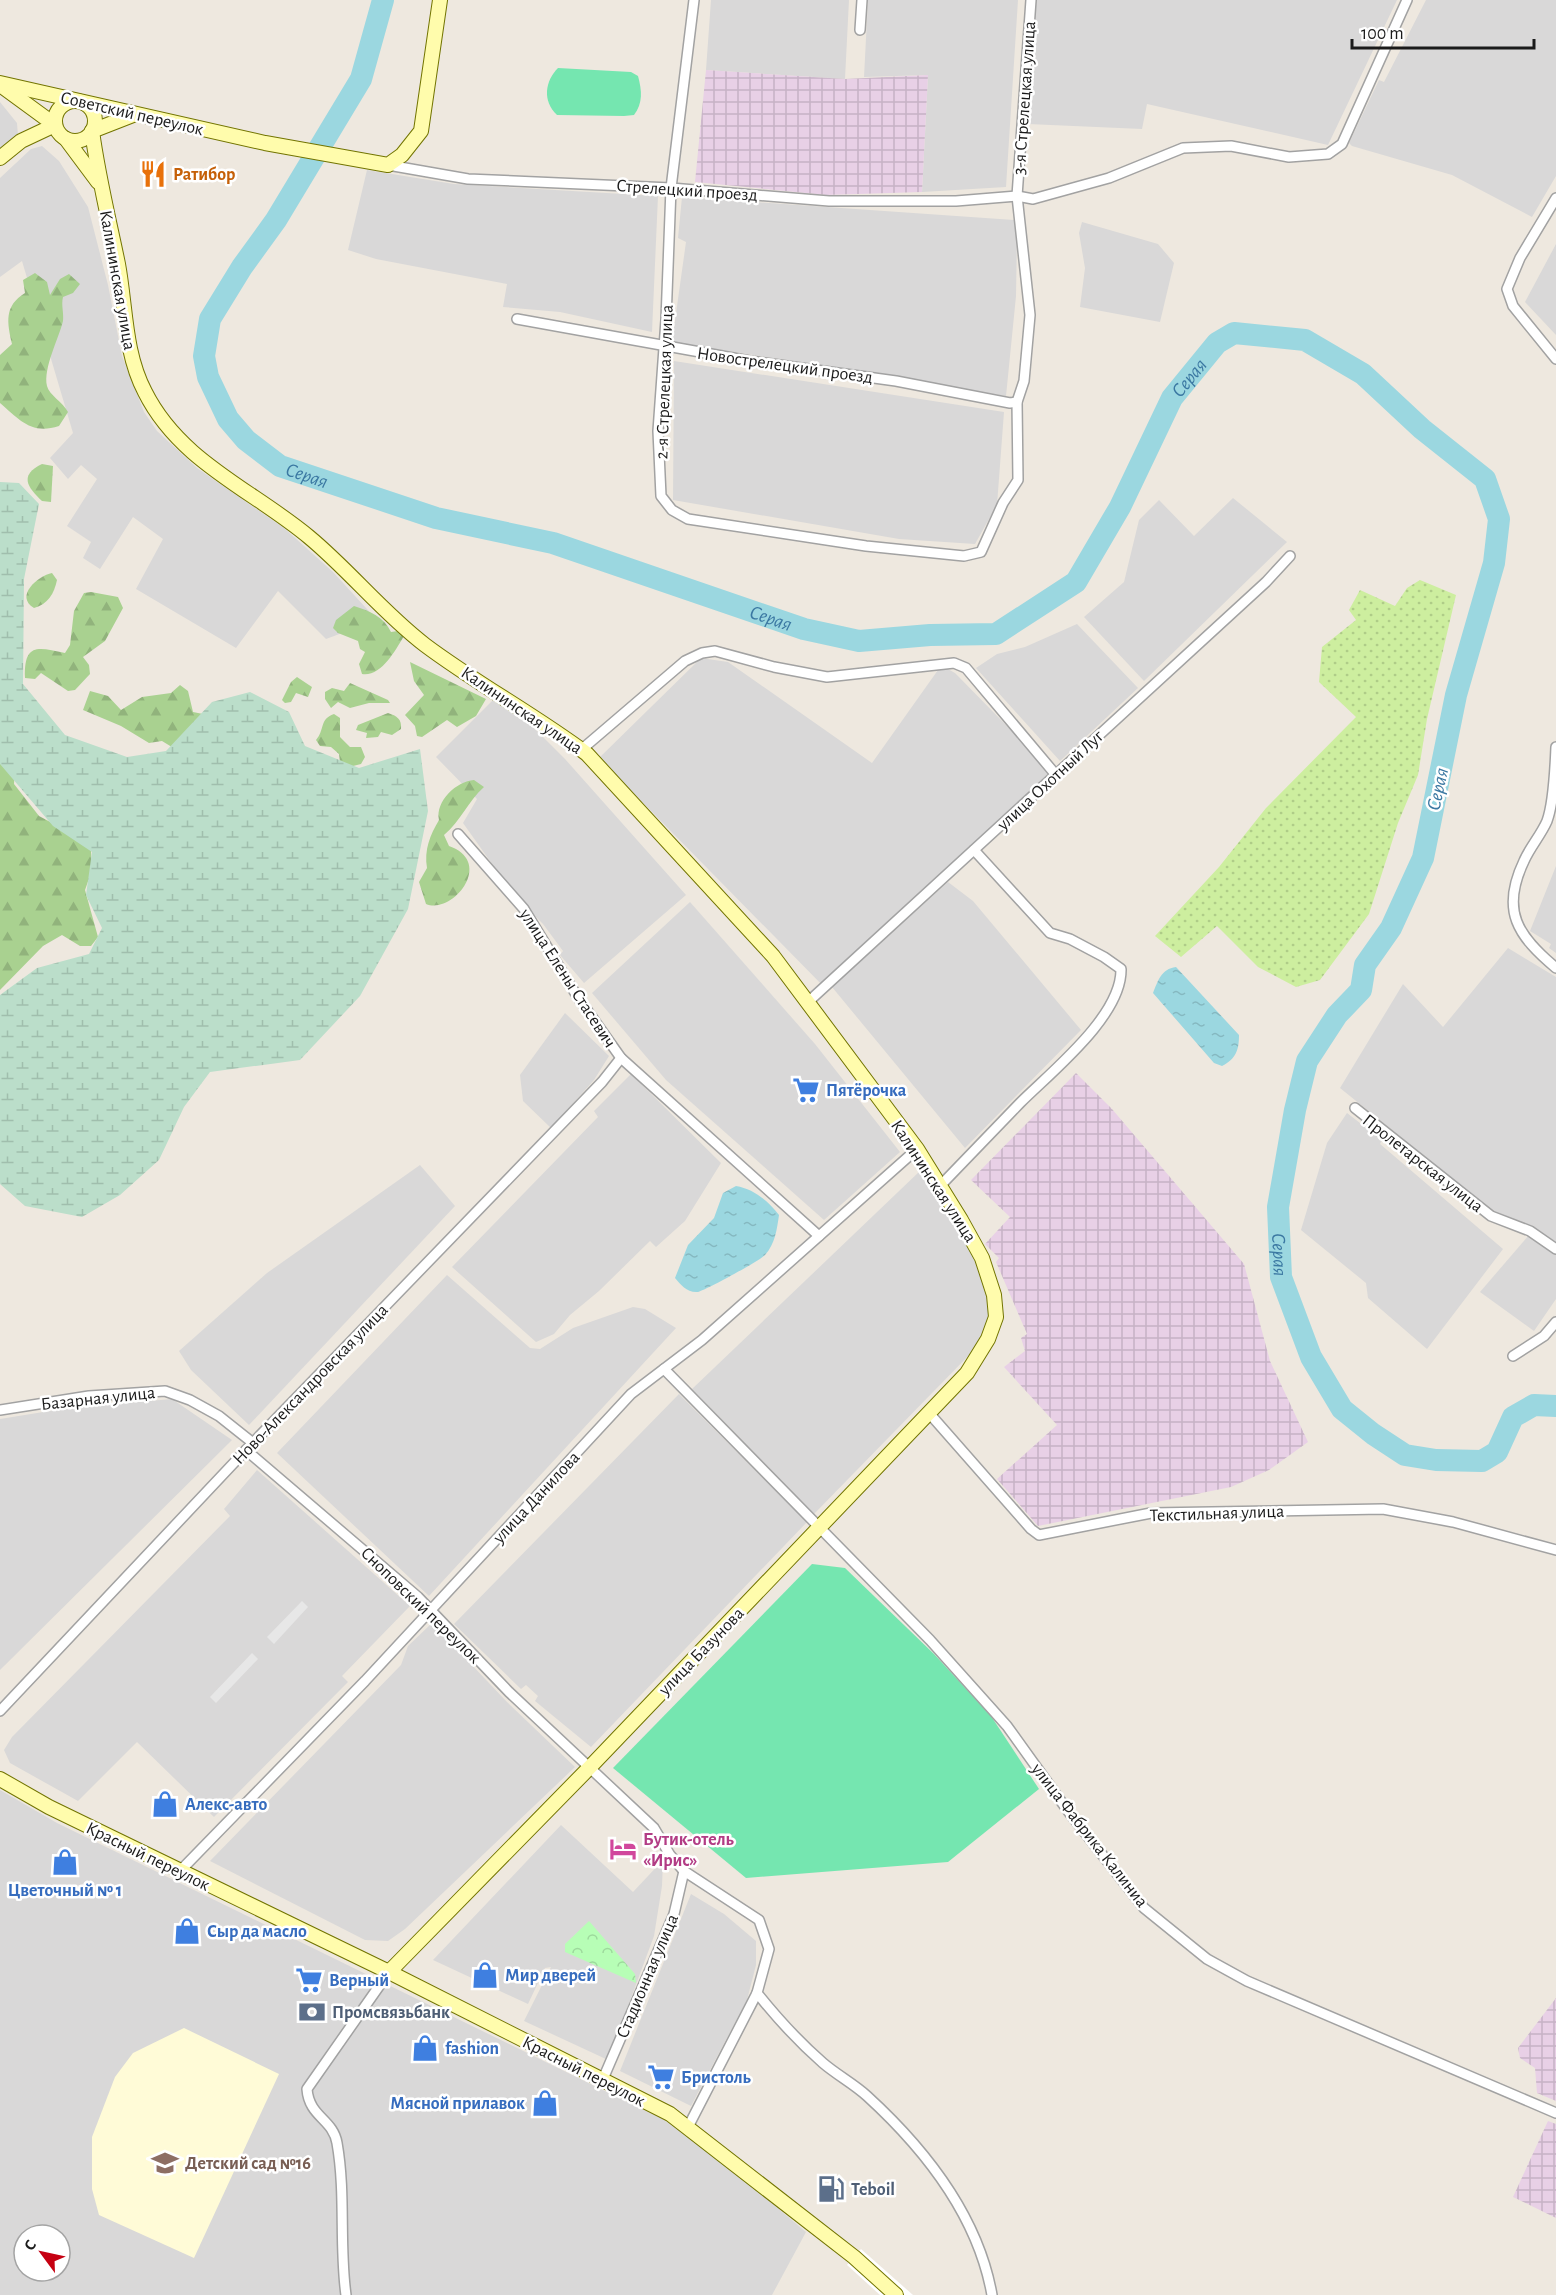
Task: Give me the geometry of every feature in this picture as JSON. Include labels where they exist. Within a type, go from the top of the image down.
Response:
[{"type":"street","points":[[388,165],[402,155],[421,131],[440,0]]},
{"type":"street","name":"2-я Стрелецкая улица","points":[[694,0],[671,188],[658,431],[661,496],[672,510],[688,519],[866,546],[964,556],[981,552],[1003,503],[1018,480]]},
{"type":"street","points":[[860,30],[862,0]]},
{"type":"street","name":"3-я Стрелецкая улица","points":[[1018,480],[1017,402],[1024,381],[1030,315],[1017,196],[1031,0]]},
{"type":"street","name":"Стрелецкий проезд","points":[[358,161],[468,179],[671,188],[829,201],[956,201],[1017,196],[1033,199],[1109,178],[1183,148],[1231,146],[1289,157],[1328,154],[1342,144],[1407,0]]},
{"type":"street","points":[[0,84],[55,125],[99,184]]},
{"type":"street","name":"Советский переулок","points":[[0,84],[133,115],[358,161]]},
{"type":"street","points":[[55,125],[56,114],[62,106],[71,101],[81,102],[94,114],[92,131]]},
{"type":"street","points":[[66,139],[81,140],[92,131],[133,115]]},
{"type":"street","points":[[0,158],[21,141],[55,125]]},
{"type":"street","name":"Калининская улица","points":[[92,131],[99,184],[118,266],[130,352],[145,392],[169,429],[198,459],[309,537],[399,624],[426,646],[581,750],[773,956],[917,1149],[940,1186],[982,1258],[994,1295],[996,1317]]},
{"type":"street","points":[[1556,198],[1520,258],[1507,289],[1513,306],[1556,359]]},
{"type":"street","name":"Новострелецкий проезд","points":[[518,319],[664,347],[896,381],[1010,404],[1017,402]]},
{"type":"street","name":"улица Охотный Луг","points":[[807,1002],[1258,590],[1290,556]]},
{"type":"street","points":[[581,750],[685,661],[702,653],[715,651],[774,667],[827,677],[954,663],[966,668],[1056,775]]},
{"type":"street","points":[[1556,747],[1547,820],[1523,862],[1514,888],[1515,922],[1531,946],[1556,968]]},
{"type":"street","name":"улица Елены Стасевич","points":[[459,834],[524,909],[577,996],[621,1058],[819,1236]]},
{"type":"street","points":[[940,1186],[1076,1048],[1115,995],[1121,979],[1120,969],[1104,957],[1070,939],[1050,933],[974,850]]},
{"type":"street","name":"Ново-Александровская улица","points":[[0,1711],[249,1446],[602,1082],[621,1058]]},
{"type":"street","name":"Пролетарская улица","points":[[1355,1108],[1491,1216],[1530,1231],[1556,1249]]},
{"type":"street","name":"улица Данилова","points":[[180,1871],[270,1781],[631,1394],[702,1340],[917,1149]]},
{"type":"street","name":"улица Базунова","points":[[389,1972],[591,1766],[968,1372],[988,1339],[996,1317]]},
{"type":"street","points":[[1513,1356],[1544,1336],[1556,1322]]},
{"type":"street","name":"улица Фабрика Калиниа","points":[[664,1369],[930,1640],[1007,1726],[1068,1811],[1144,1908],[1207,1959],[1256,1985],[1556,2113]]},
{"type":"street","name":"Базарная улица","points":[[0,1410],[89,1396],[165,1391],[190,1400],[219,1416],[249,1446]]},
{"type":"street","name":"Текстильная улица","points":[[929,1413],[1031,1529],[1039,1535],[1151,1513],[1383,1509],[1453,1521],[1556,1550]]},
{"type":"street","name":"Сноповский переулок","points":[[249,1446],[430,1611],[509,1692],[591,1766],[654,1828],[670,1855],[684,1871],[759,1920],[769,1949],[757,1993],[688,2127]]},
{"type":"street","name":"Красный переулок","points":[[0,1779],[49,1808],[389,1972],[670,2114],[854,2257],[896,2295]]},
{"type":"street","name":"Стадионная улица","points":[[603,2079],[674,1914],[684,1871]]},
{"type":"street","points":[[346,2295],[342,2193],[337,2142],[333,2131],[308,2103],[307,2089],[389,1972]]},
{"type":"street","points":[[757,1993],[781,2023],[824,2064],[866,2095],[946,2182],[982,2257],[992,2295]]},
{"type":"shaded area","points":[[711,0],[849,0],[845,79],[706,70]]},
{"type":"shaded area","points":[[868,0],[1018,0],[1006,187],[922,192],[928,75],[864,77]]},
{"type":"shaded area","points":[[1036,0],[1397,0],[1328,145],[1147,104],[1142,129],[1028,124]]},
{"type":"shaded area","points":[[1426,0],[1556,0],[1556,176],[1532,217],[1452,175],[1352,146],[1349,143],[1379,80],[1384,82]]},
{"type":"shaded area","points":[[706,70],[845,79],[928,75],[922,192],[826,195],[695,182]]},
{"type":"shaded area","points":[[0,102],[17,123],[18,136],[0,150]]},
{"type":"shaded area","points":[[42,146],[59,161],[88,207],[108,285],[122,356],[144,412],[157,431],[197,468],[284,528],[333,572],[377,620],[326,639],[278,591],[236,648],[136,589],[163,539],[133,517],[100,569],[83,558],[91,542],[67,526],[97,479],[81,465],[68,479],[50,458],[73,433],[22,261],[0,277],[0,178],[31,149]]},
{"type":"shaded area","points":[[367,170],[454,184],[658,196],[652,332],[560,312],[503,307],[507,284],[376,259],[348,250]]},
{"type":"shaded area","points":[[682,197],[1014,220],[1017,238],[1016,296],[1006,396],[672,342],[686,242],[678,238]]},
{"type":"shaded area","points":[[1082,222],[1158,244],[1174,263],[1160,322],[1080,307],[1085,268],[1079,233]]},
{"type":"shaded area","points":[[1556,244],[1556,335],[1525,302]]},
{"type":"shaded area","points":[[674,361],[1004,412],[997,505],[975,544],[899,539],[673,500]]},
{"type":"shaded area","points":[[1233,498],[1287,542],[1144,681],[1084,617],[1124,582],[1139,520],[1159,500],[1194,536]]},
{"type":"shaded area","points":[[1077,624],[1138,688],[1060,761],[976,668],[997,654],[1025,647]]},
{"type":"shaded area","points":[[701,658],[728,662],[872,763],[938,670],[946,668],[955,673],[1051,771],[847,972],[948,882],[973,901],[1081,1030],[965,1148],[832,987],[828,991],[599,758]]},
{"type":"shaded area","points":[[494,699],[529,723],[565,759],[686,895],[584,983],[560,955],[563,951],[543,924],[514,895],[463,823],[477,799],[436,757]]},
{"type":"shaded area","points":[[1556,866],[1556,953],[1549,948],[1551,944],[1530,931]]},
{"type":"shaded area","points":[[690,902],[815,1044],[900,1152],[824,1220],[666,1080],[592,993]]},
{"type":"shaded area","points":[[1508,948],[1556,977],[1556,1243],[1532,1226],[1494,1212],[1340,1088],[1403,984],[1443,1027]]},
{"type":"shaded area","points":[[565,1013],[609,1056],[594,1080],[551,1128],[523,1101],[520,1075]]},
{"type":"shaded area","points":[[1076,1073],[1112,1109],[1244,1264],[1270,1361],[1308,1442],[1269,1470],[1231,1487],[1038,1526],[997,1479],[1057,1425],[1004,1367],[1025,1351],[1021,1338],[1027,1334],[996,1262],[999,1258],[985,1244],[1010,1217],[971,1180]]},
{"type":"shaded area","points":[[631,1074],[721,1163],[685,1221],[656,1247],[650,1241],[599,1291],[570,1315],[554,1334],[536,1342],[452,1267],[598,1117],[594,1111]]},
{"type":"shaded area","points":[[1347,1113],[1382,1140],[1380,1144],[1503,1249],[1427,1349],[1368,1298],[1366,1283],[1301,1230],[1327,1143]]},
{"type":"shaded area","points":[[420,1165],[455,1206],[249,1425],[191,1370],[179,1351],[267,1273]]},
{"type":"shaded area","points":[[921,1170],[961,1231],[983,1270],[990,1291],[989,1327],[975,1349],[814,1514],[692,1389]]},
{"type":"shaded area","points":[[1529,1235],[1556,1254],[1556,1299],[1534,1331],[1480,1292]]},
{"type":"shaded area","points":[[447,1275],[530,1348],[540,1349],[573,1328],[633,1307],[645,1309],[676,1328],[429,1596],[277,1453]]},
{"type":"shaded area","points":[[679,1394],[807,1522],[591,1747],[535,1701],[538,1696],[526,1685],[521,1689],[454,1624]]},
{"type":"shaded area","points":[[172,1399],[232,1440],[0,1670],[0,1419],[68,1408]]},
{"type":"shaded area","points":[[257,1470],[410,1606],[342,1676],[348,1682],[214,1817],[137,1742],[78,1801],[10,1763],[4,1750],[12,1737],[230,1516],[224,1509]]},
{"type":"shaded area","points":[[302,1601],[308,1607],[274,1644],[267,1637]]},
{"type":"shaded area","points":[[432,1623],[507,1702],[575,1767],[405,1929],[388,1941],[365,1940],[210,1861],[401,1665],[408,1646]]},
{"type":"shaded area","points":[[252,1653],[258,1659],[216,1703],[210,1697]]},
{"type":"shaded area","points":[[0,1790],[57,1823],[664,2120],[699,2142],[806,2232],[772,2295],[0,2295]]},
{"type":"shaded area","points":[[561,1825],[633,1892],[663,1860],[662,1886],[654,1936],[608,2060],[524,2021],[551,1967],[545,1968],[528,2004],[433,1960]]},
{"type":"shaded area","points":[[691,1894],[724,1914],[756,1941],[756,1965],[747,2000],[691,2106],[620,2071]]},
{"type":"shaded area","points":[[1556,1998],[1556,2101],[1537,2093],[1535,2068],[1520,2058],[1518,2048]]},
{"type":"shaded area","name":"Детский сад №16","points":[[184,2028],[279,2074],[194,2258],[99,2215],[92,2189],[92,2137],[115,2077],[133,2053]]},
{"type":"shaded area","points":[[1548,2121],[1556,2124],[1556,2218],[1513,2197]]},
{"type":"green space","points":[[558,68],[631,72],[638,76],[640,87],[641,97],[637,110],[634,115],[624,116],[557,115],[549,104],[547,91],[550,79]]},
{"type":"green space","points":[[35,273],[47,282],[50,295],[60,279],[69,274],[80,284],[73,293],[63,297],[63,321],[49,362],[46,379],[48,389],[68,412],[59,426],[41,429],[26,424],[0,403],[0,355],[12,344],[8,322],[10,309],[13,303],[25,293],[23,280]]},
{"type":"green space","points":[[42,464],[53,466],[51,502],[42,501],[29,486],[30,472]]},
{"type":"green space","points":[[0,482],[19,483],[39,504],[24,579],[23,684],[65,735],[127,757],[166,751],[212,702],[250,692],[289,712],[305,746],[359,768],[420,749],[428,811],[408,909],[360,996],[300,1060],[210,1072],[184,1107],[159,1160],[120,1195],[82,1217],[25,1206],[0,1184],[0,995],[37,968],[89,954],[102,928],[86,895],[92,852],[53,826],[0,764]]},
{"type":"green space","points":[[52,573],[57,580],[52,594],[47,601],[34,608],[28,603],[27,592],[40,578]]},
{"type":"green space","points":[[1420,580],[1456,595],[1427,719],[1418,775],[1398,823],[1369,914],[1320,980],[1296,987],[1258,967],[1217,926],[1181,957],[1155,936],[1219,867],[1266,808],[1356,717],[1319,682],[1322,647],[1356,620],[1349,610],[1360,590],[1395,606],[1407,588]]},
{"type":"green space","points":[[91,592],[118,597],[123,608],[105,641],[83,657],[89,665],[90,674],[75,690],[68,691],[41,673],[35,679],[25,678],[27,658],[34,650],[47,649],[65,653],[70,645],[74,611],[84,593]]},
{"type":"green space","points":[[354,606],[376,615],[385,622],[391,632],[398,631],[404,636],[387,662],[369,674],[362,674],[359,664],[365,652],[360,649],[358,641],[338,633],[333,628],[336,620]]},
{"type":"green space","points":[[410,662],[486,699],[476,716],[457,727],[447,720],[422,737],[417,736],[415,726],[405,715],[424,695],[414,681]]},
{"type":"green space","points":[[297,677],[312,687],[308,697],[296,693],[291,702],[285,703],[282,700],[291,682]]},
{"type":"green space","points":[[350,683],[390,703],[369,703],[350,708],[338,702],[331,708],[325,699],[325,692],[332,688],[344,691]]},
{"type":"green space","points":[[180,685],[188,691],[193,712],[203,714],[180,752],[162,741],[149,743],[121,726],[83,710],[90,691],[108,696],[121,710],[142,697],[171,693]]},
{"type":"green space","points":[[388,713],[401,723],[401,729],[392,735],[381,732],[378,737],[366,738],[367,733],[356,730],[358,725]]},
{"type":"green space","points":[[334,714],[340,718],[340,737],[350,747],[361,747],[365,757],[361,764],[349,767],[340,762],[339,754],[331,747],[320,746],[316,740],[326,719]]},
{"type":"green space","points":[[0,758],[15,767],[14,784],[39,816],[84,840],[91,851],[92,870],[85,890],[98,937],[91,946],[80,946],[62,935],[43,946],[0,990]]},
{"type":"green space","points":[[474,780],[484,787],[444,835],[449,846],[462,854],[469,863],[469,874],[465,885],[447,902],[437,905],[426,904],[419,882],[427,868],[427,849],[430,837],[439,820],[440,806],[454,788]]},
{"type":"green space","points":[[812,1564],[845,1568],[934,1654],[991,1716],[1039,1789],[948,1862],[746,1878],[613,1768]]},
{"type":"green space","points":[[589,1921],[635,1974],[636,1983],[565,1952],[565,1944]]},
{"type":"water","points":[[1176,967],[1239,1035],[1236,1054],[1222,1066],[1214,1063],[1153,993],[1163,973]]},
{"type":"water","points":[[736,1186],[760,1196],[779,1215],[771,1246],[761,1258],[721,1281],[698,1292],[687,1290],[675,1278],[688,1245],[714,1218],[723,1193]]},
{"type":"pier","points":[[861,2249],[913,2295],[880,2295],[847,2265]]},
{"type":"waterway","name":"Серая","points":[[383,0],[361,79],[276,220],[242,267],[210,319],[204,356],[208,377],[228,419],[246,440],[280,466],[436,518],[553,543],[804,629],[859,641],[930,635],[996,634],[1076,582],[1120,507],[1172,398],[1217,343],[1234,333],[1305,340],[1363,374],[1422,429],[1485,479],[1499,519],[1494,563],[1456,695],[1423,858],[1391,928],[1365,965],[1361,990],[1337,1015],[1307,1061],[1295,1110],[1278,1207],[1281,1277],[1311,1357],[1342,1409],[1373,1434],[1405,1455],[1436,1460],[1482,1461],[1497,1452],[1513,1417],[1534,1405],[1556,1406]]},
{"type":"place","name":"Ратибор","points":[[153,174]]},
{"type":"place","name":"Пятёрочка","points":[[806,1090]]},
{"type":"place","name":"Алекс-авто","points":[[165,1804]]},
{"type":"place","name":"Бутик-отель «Ирис»","points":[[623,1849]]},
{"type":"place","name":"Цветочный № 1","points":[[65,1862]]},
{"type":"place","name":"Сыр да масло","points":[[187,1931]]},
{"type":"place","name":"Мир дверей","points":[[485,1975]]},
{"type":"place","name":"Верный","points":[[309,1980]]},
{"type":"place","name":"Промсвязьбанк","points":[[312,2012]]},
{"type":"place","name":"fashion","points":[[425,2048]]},
{"type":"place","name":"Бристоль","points":[[661,2077]]},
{"type":"place","name":"Мясной прилавок","points":[[545,2103]]},
{"type":"place","name":"Детский сад №16","points":[[165,2163]]},
{"type":"place","name":"Teboil","points":[[831,2189]]}]
